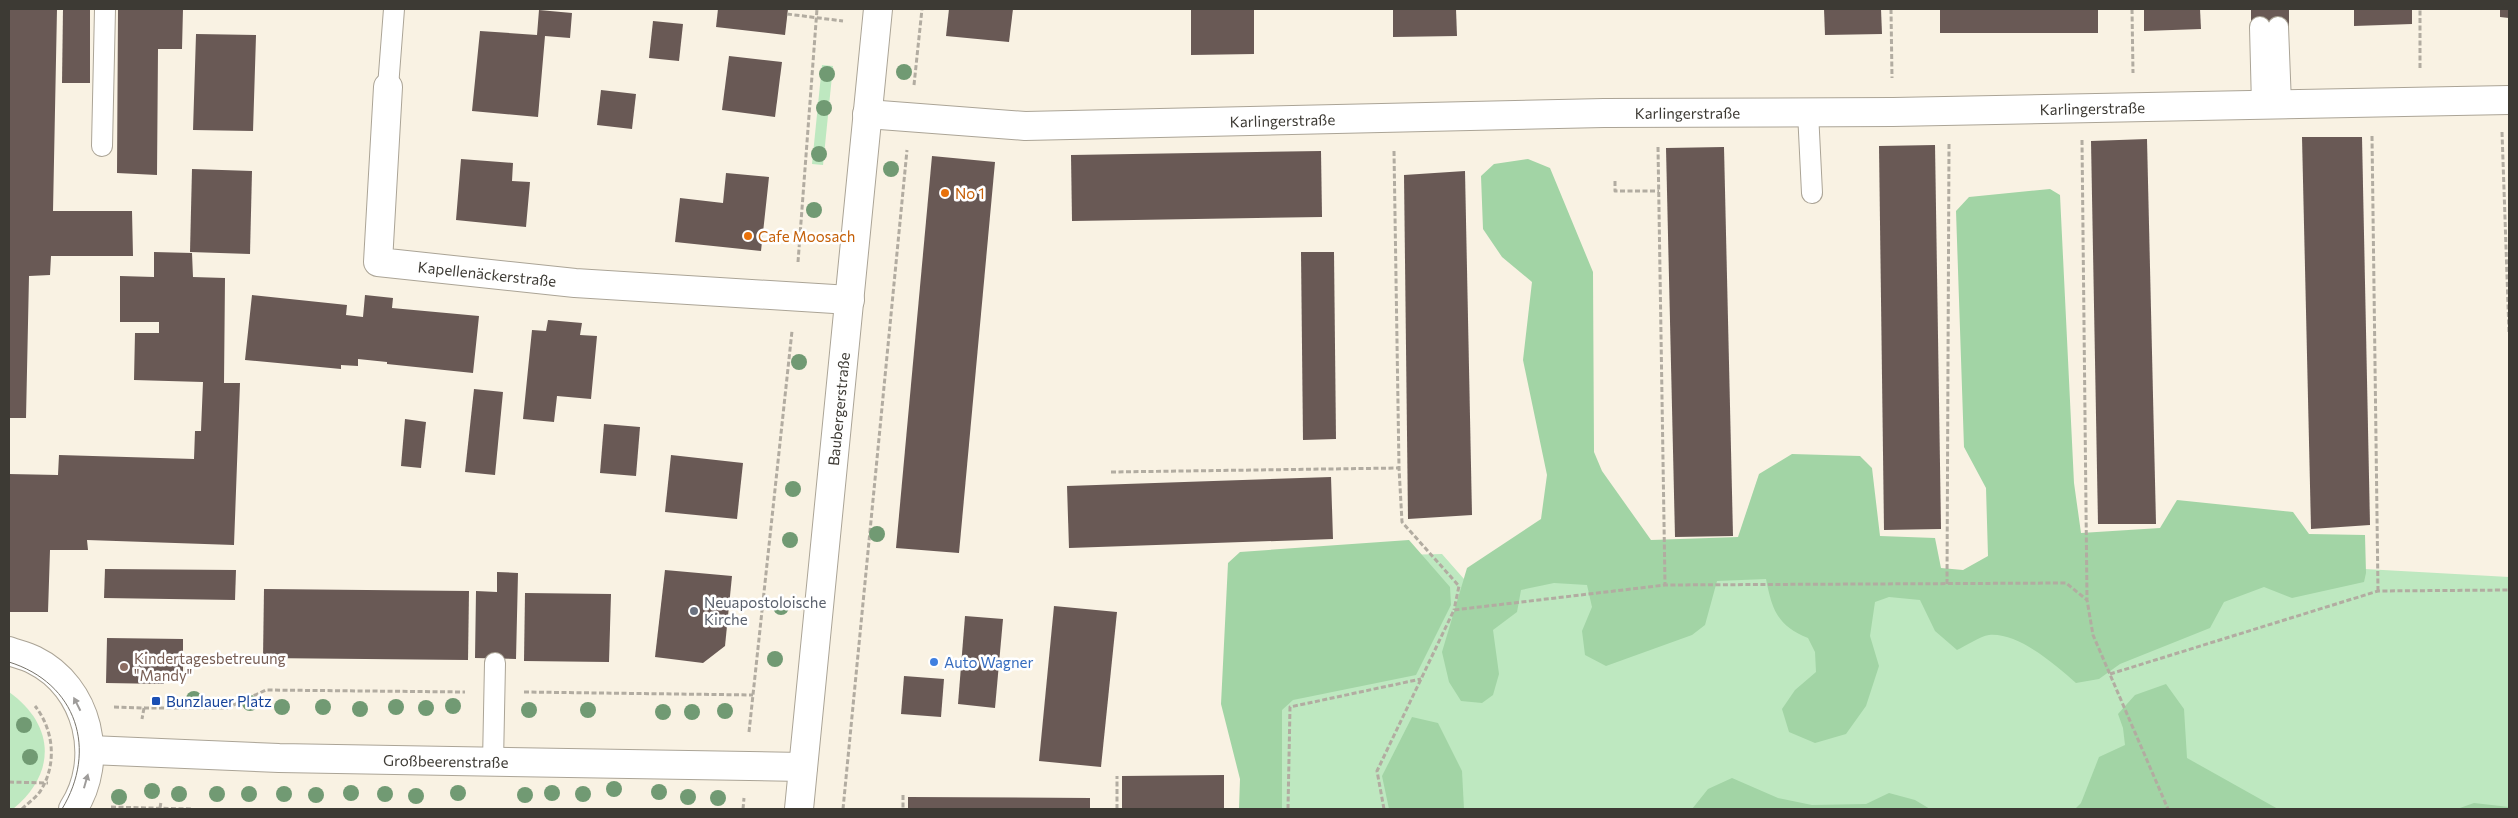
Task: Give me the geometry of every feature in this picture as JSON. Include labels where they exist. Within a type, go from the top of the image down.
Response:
[{"type":"street","name":"Baubergerstraße","points":[[799,809],[877,17]]},
{"type":"street","name":"Kapellenäckerstraße","points":[[388,87],[378,262],[575,283],[796,295],[850,300]]},
{"type":"street","name":"Karlingerstraße","points":[[867,114],[1025,126],[1604,113],[1893,112],[2509,100]]},
{"type":"street","points":[[9,651],[35,661],[57,676],[73,695],[86,721],[90,750],[88,779],[73,809]]},
{"type":"street","name":"Großbeerenstraße","points":[[90,750],[279,758],[803,767]]},
{"type":"lane","points":[[102,146],[105,9]]},
{"type":"lane","name":"Kapellenäckerstraße","points":[[388,87],[394,9]]},
{"type":"lane","points":[[2269,27],[2272,105]]},
{"type":"lane","points":[[1808,112],[1812,193]]},
{"type":"lane","points":[[493,762],[496,663]]},
{"type":"path","points":[[144,708],[227,708],[266,690],[753,695],[796,295],[817,9]]},
{"type":"path","points":[[843,809],[922,9]]},
{"type":"path","points":[[1890,9],[1893,112]]},
{"type":"path","points":[[2132,9],[2134,108]]},
{"type":"path","points":[[2420,9],[2420,101]]},
{"type":"path","points":[[787,14],[816,17],[877,17]]},
{"type":"path","points":[[2502,127],[2509,333]]},
{"type":"path","points":[[2372,130],[2378,591]]},
{"type":"path","points":[[2082,135],[2086,600],[2093,635],[2168,809]]},
{"type":"path","points":[[1947,584],[1949,138]]},
{"type":"path","points":[[1658,141],[1665,585]]},
{"type":"path","points":[[1384,809],[1377,771],[1454,610],[1459,586],[1402,522],[1399,468],[1394,146]]},
{"type":"path","points":[[1615,181],[1615,191],[1659,190]]},
{"type":"path","points":[[1111,472],[1399,468]]},
{"type":"path","points":[[1454,610],[1665,585],[2066,583],[2086,600]]},
{"type":"path","points":[[2110,674],[2378,591],[2509,590]]},
{"type":"path","points":[[1288,809],[1290,707],[1421,679]]},
{"type":"path","points":[[22,809],[40,791],[50,772],[52,754],[50,737],[43,715],[33,704]]},
{"type":"path","points":[[1117,776],[1117,809]]},
{"type":"path","points":[[9,782],[45,781]]},
{"type":"path","points":[[903,795],[903,809]]},
{"type":"path","points":[[157,809],[161,802]]},
{"type":"path","points":[[104,806],[191,809]]},
{"type":"green space","points":[[822,65],[833,66],[823,165],[812,164]]},
{"type":"green space","points":[[1528,159],[1550,168],[1593,272],[1594,452],[1602,471],[1651,540],[1738,537],[1759,474],[1792,454],[1860,456],[1872,468],[1880,536],[1935,538],[1941,568],[1963,570],[1988,556],[1986,488],[1964,447],[1956,211],[1969,197],[2050,189],[2060,195],[2074,483],[2081,533],[2160,528],[2177,500],[2293,512],[2309,534],[2365,535],[2366,573],[2364,582],[2292,598],[2264,587],[2224,602],[2210,628],[2120,664],[2099,679],[2076,683],[2036,651],[2024,644],[2000,635],[1985,636],[1957,650],[1935,631],[1920,600],[1889,597],[1875,602],[1870,636],[1879,666],[1866,706],[1846,734],[1815,743],[1789,732],[1782,709],[1795,690],[1816,672],[1815,652],[1808,638],[1789,628],[1778,615],[1771,599],[1766,579],[1717,581],[1705,625],[1692,635],[1606,666],[1585,655],[1582,631],[1592,607],[1587,585],[1554,583],[1521,590],[1517,612],[1493,630],[1499,674],[1493,695],[1482,703],[1461,701],[1449,682],[1442,652],[1467,568],[1541,519],[1547,475],[1523,360],[1532,282],[1502,257],[1483,229],[1481,176],[1494,164]]},
{"type":"green space","points":[[1409,540],[1450,587],[1451,605],[1416,675],[1293,700],[1282,710],[1282,809],[1239,809],[1240,779],[1221,704],[1228,563],[1240,552]]},
{"type":"green space","points":[[1442,554],[1464,579],[2365,569],[2509,577],[2509,809],[1244,809],[1244,559]]},
{"type":"green space","points":[[2166,684],[2184,709],[2187,758],[2278,809],[2075,809],[2081,803],[2099,757],[2125,745],[2123,728],[2118,714],[2135,695]]},
{"type":"green space","points":[[9,692],[24,705],[35,719],[42,734],[45,749],[43,765],[37,780],[27,795],[13,809],[9,809]]},
{"type":"green space","points":[[1412,717],[1438,723],[1462,771],[1464,809],[1389,809],[1382,776]]},
{"type":"green space","points":[[1732,778],[1778,798],[1812,805],[1866,804],[1889,793],[1915,800],[1930,809],[1692,809],[1708,789]]},
{"type":"green space","points":[[2474,803],[2509,807],[2509,809],[2457,809]]},
{"type":"building","points":[[9,9],[57,9],[53,211],[132,211],[133,256],[51,256],[50,275],[29,276],[26,418],[9,418]]},
{"type":"building","points":[[63,9],[90,9],[90,83],[62,83]]},
{"type":"building","points":[[118,9],[183,9],[182,49],[158,49],[157,175],[117,173]]},
{"type":"building","points":[[718,9],[788,9],[785,35],[716,27]]},
{"type":"building","points":[[949,9],[1013,9],[1009,42],[946,36]]},
{"type":"building","points":[[1191,9],[1254,9],[1254,54],[1191,55]]},
{"type":"building","points":[[1393,9],[1456,9],[1457,36],[1393,37]]},
{"type":"building","points":[[1824,9],[1881,9],[1882,34],[1825,35]]},
{"type":"building","points":[[1940,9],[2098,9],[2098,33],[1940,33]]},
{"type":"building","points":[[2144,9],[2200,9],[2201,29],[2144,31]]},
{"type":"building","points":[[2251,9],[2289,9],[2289,27],[2251,28]]},
{"type":"building","points":[[2354,9],[2412,9],[2412,24],[2354,26]]},
{"type":"building","points":[[2500,9],[2509,9],[2509,18],[2500,17]]},
{"type":"building","points":[[539,10],[572,13],[570,38],[545,36],[538,117],[472,111],[480,31],[537,35]]},
{"type":"building","points":[[653,21],[683,24],[679,61],[649,58]]},
{"type":"building","points":[[196,34],[256,35],[253,131],[193,130]]},
{"type":"building","points":[[729,56],[782,62],[775,117],[722,110]]},
{"type":"building","points":[[601,90],[636,94],[632,129],[597,125]]},
{"type":"building","points":[[2302,137],[2362,137],[2370,525],[2311,529]]},
{"type":"building","points":[[2147,139],[2156,524],[2098,524],[2091,141]]},
{"type":"building","points":[[1935,145],[1941,529],[1884,530],[1879,146]]},
{"type":"building","points":[[1724,147],[1733,536],[1675,537],[1666,148]]},
{"type":"building","points":[[1321,151],[1322,217],[1072,221],[1071,155]]},
{"type":"building","points":[[932,156],[995,162],[959,553],[896,548]]},
{"type":"building","points":[[461,159],[513,163],[512,181],[530,182],[526,227],[456,220]]},
{"type":"building","points":[[192,169],[252,171],[250,254],[190,252]]},
{"type":"building","points":[[1465,171],[1472,515],[1408,519],[1404,175]]},
{"type":"building","points":[[726,173],[769,177],[761,251],[675,242],[680,198],[723,203]]},
{"type":"building","points":[[154,252],[192,253],[193,277],[225,278],[224,383],[240,383],[234,545],[87,540],[88,550],[50,550],[48,612],[9,612],[9,474],[58,475],[59,455],[194,459],[195,431],[201,431],[203,382],[134,380],[135,333],[159,333],[159,322],[120,322],[120,276],[154,277]]},
{"type":"building","points":[[1301,252],[1334,252],[1336,439],[1303,440]]},
{"type":"building","points":[[252,295],[347,305],[346,315],[363,317],[365,295],[393,298],[392,308],[479,316],[473,373],[358,359],[358,366],[341,365],[341,369],[245,360]]},
{"type":"building","points":[[548,320],[582,323],[580,335],[597,336],[591,399],[557,396],[554,422],[523,419],[532,330],[546,331]]},
{"type":"building","points":[[474,389],[503,392],[495,475],[465,472]]},
{"type":"building","points":[[405,419],[426,422],[421,468],[401,466]]},
{"type":"building","points":[[604,424],[640,427],[636,476],[600,473]]},
{"type":"building","points":[[671,455],[743,463],[737,519],[665,512]]},
{"type":"building","points":[[1331,477],[1333,539],[1069,548],[1067,486]]},
{"type":"building","points":[[105,569],[236,570],[235,600],[104,598]]},
{"type":"building","name":"Neuapostoloische Kirche","points":[[665,570],[732,576],[725,646],[703,663],[655,657]]},
{"type":"building","points":[[497,572],[518,573],[516,659],[475,658],[476,591],[497,592]]},
{"type":"building","points":[[264,589],[469,591],[468,660],[263,658]]},
{"type":"building","points":[[525,593],[611,594],[609,662],[524,661]]},
{"type":"building","points":[[1054,606],[1117,612],[1101,767],[1039,761]]},
{"type":"building","points":[[965,616],[1003,619],[995,708],[958,704]]},
{"type":"building","points":[[107,638],[183,639],[183,673],[164,672],[164,684],[106,683]]},
{"type":"building","points":[[904,676],[944,679],[941,717],[901,714]]},
{"type":"building","points":[[1224,775],[1224,809],[1122,809],[1122,776]]},
{"type":"building","points":[[908,797],[1090,798],[1090,809],[908,809]]},
{"type":"tram line","points":[[9,662],[32,672],[51,686],[65,702],[75,721],[79,742],[78,764],[73,787],[62,809]]},
{"type":"place","name":"No 1","points":[[945,193]]},
{"type":"place","name":"Cafe Moosach","points":[[748,236]]},
{"type":"place","name":"Neuapostoloische Kirche","points":[[694,611]]},
{"type":"place","name":"Auto Wagner","points":[[934,662]]},
{"type":"place","name":"Kindertagesbetreuung \"Mandy\"","points":[[124,667]]},
{"type":"place","name":"Bunzlauer Platz","points":[[156,701]]}]
